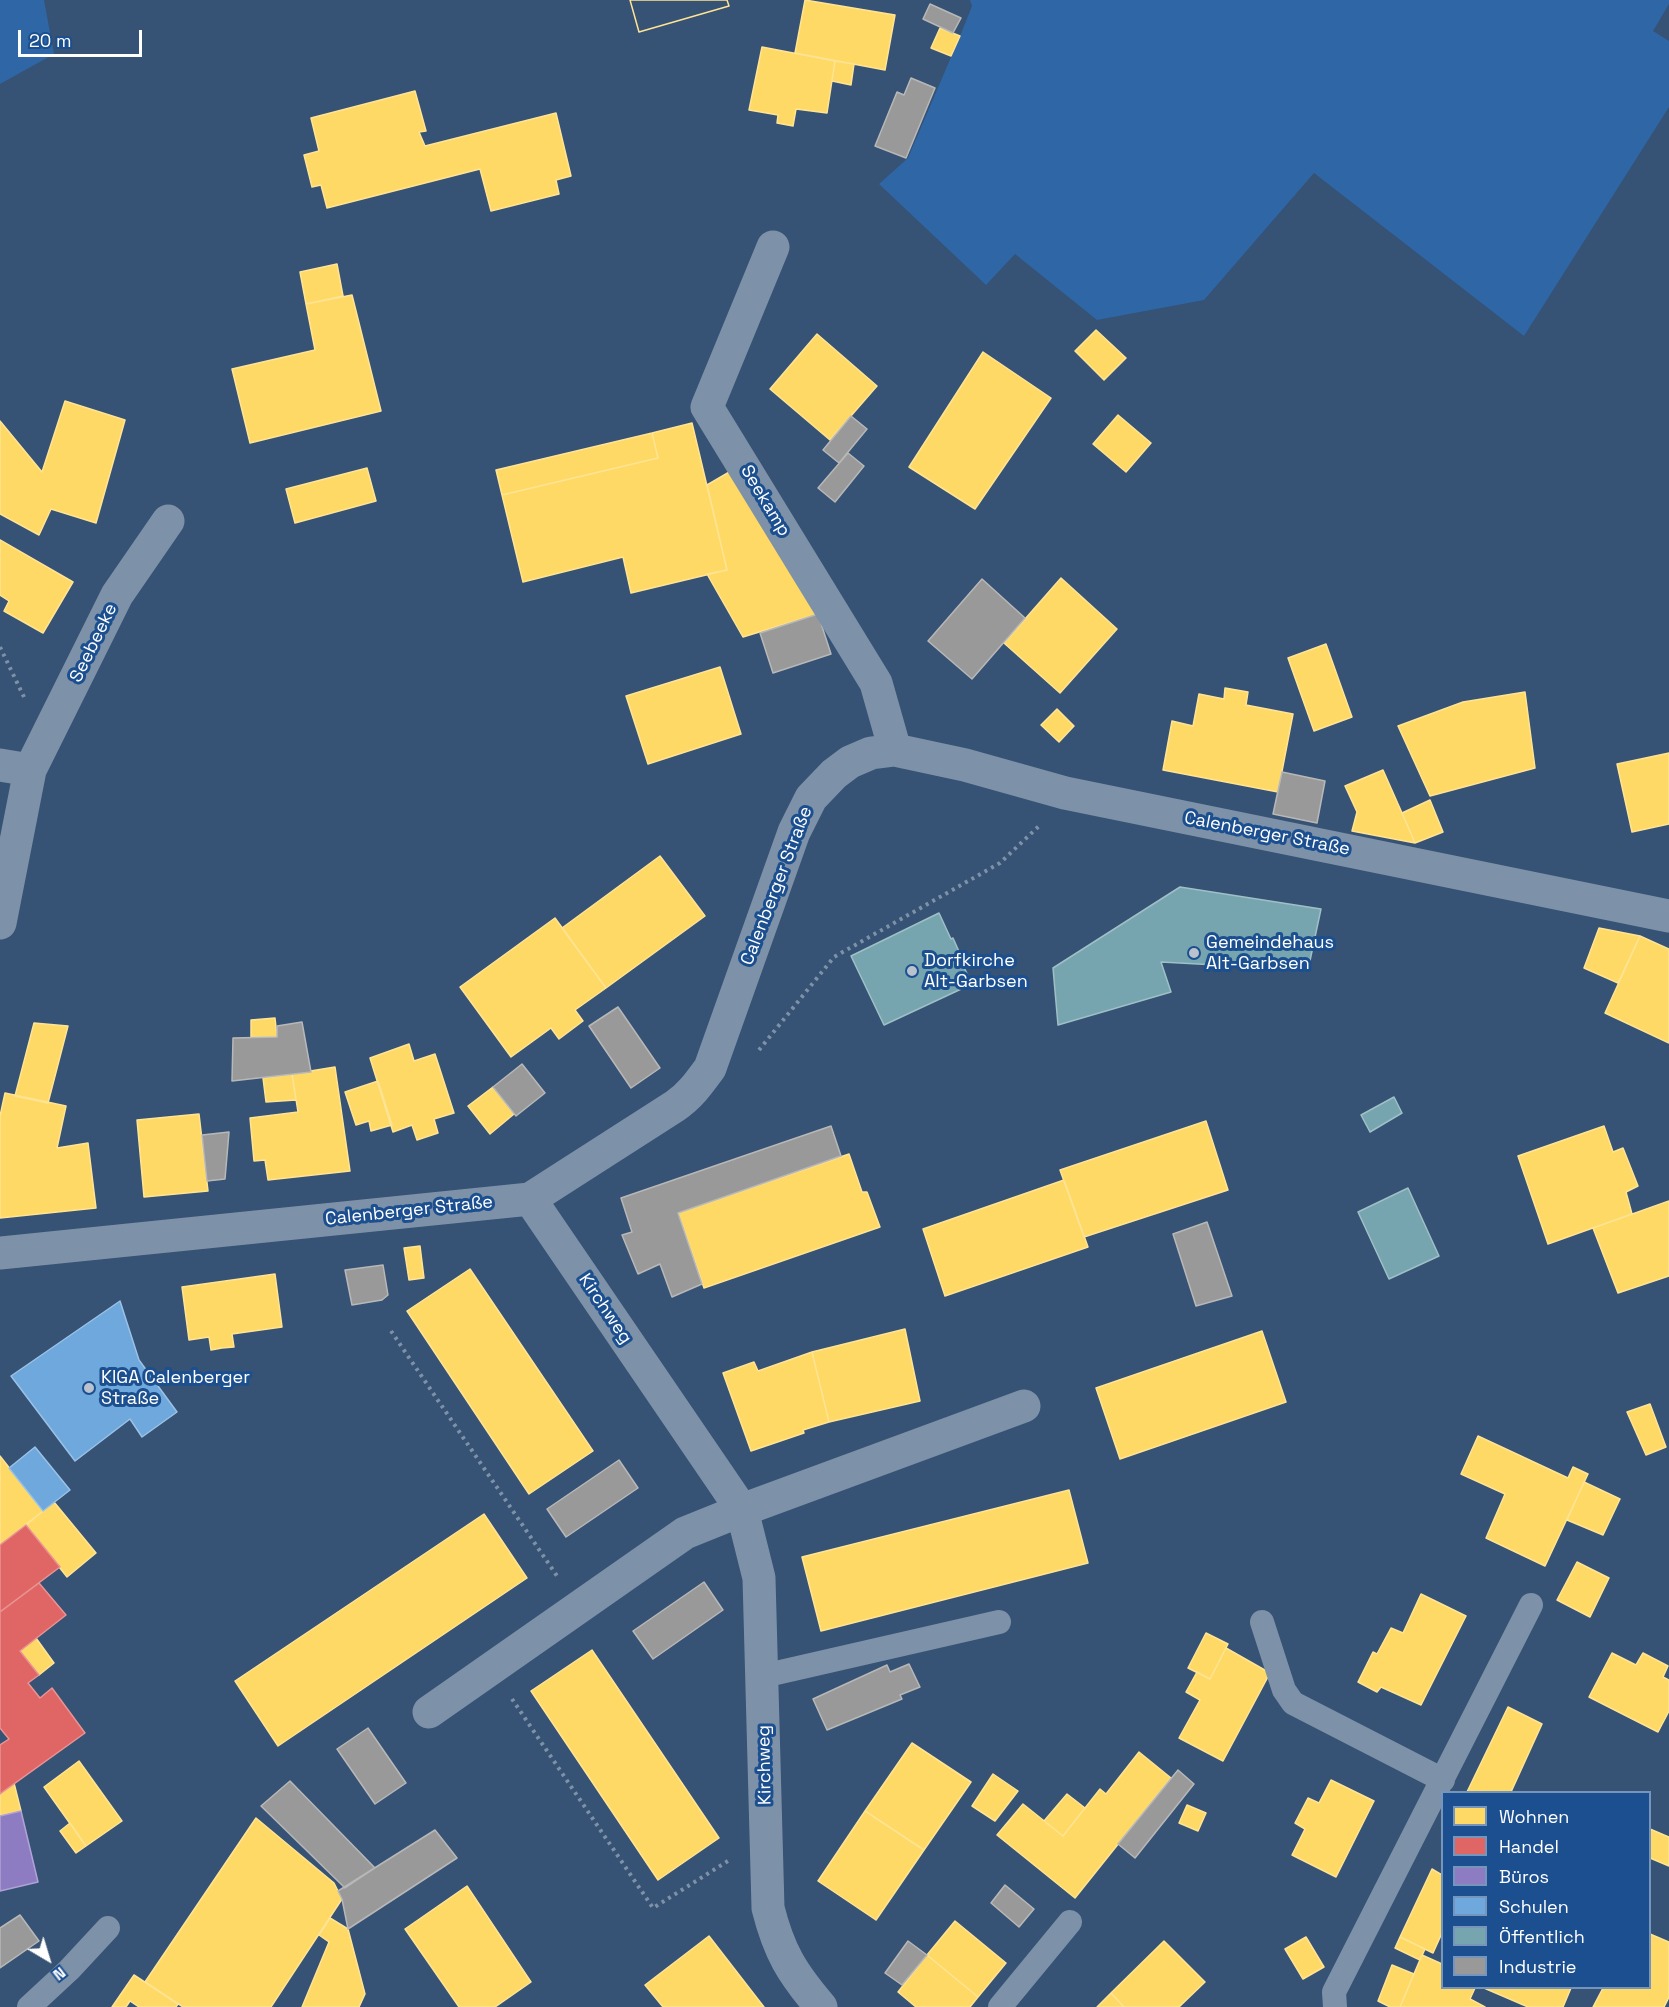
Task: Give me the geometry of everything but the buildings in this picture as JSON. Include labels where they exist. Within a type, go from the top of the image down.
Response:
[{"type":"street","name":"Seekamp","points":[[773,248],[707,407],[876,683],[895,750]]},
{"type":"street","name":"Seebeeke","points":[[0,923],[15,767],[117,596],[168,521]]},
{"type":"street","name":"Calenberger Straße","points":[[0,1253],[530,1198],[675,1106],[697,1086],[710,1068],[794,832],[811,798],[834,774],[850,762],[871,753],[895,750],[965,765],[1065,794],[1669,916]]},
{"type":"street","name":"Kirchweg","points":[[530,1198],[742,1509],[759,1578],[768,1908],[783,1956],[799,1981],[821,2007]]},
{"type":"street","points":[[429,1712],[577,1606],[685,1533],[742,1509],[1024,1406]]},
{"type":"lane","points":[[1335,2007],[1334,1992],[1531,1605]]},
{"type":"lane","points":[[763,1676],[999,1622]]},
{"type":"lane","points":[[1262,1622],[1284,1690],[1293,1703],[1443,1780]]},
{"type":"lane","points":[[999,2007],[1070,1922]]},
{"type":"lane","points":[[29,2007],[69,1970],[108,1928]]},
{"type":"path","points":[[754,1057],[834,957],[1000,863],[1034,833],[1065,794]]},
{"type":"path","points":[[391,1331],[577,1606]]},
{"type":"path","points":[[490,1668],[653,1908],[767,1837]]},
{"type":"shaded area","points":[[0,0],[44,0],[54,54],[0,84]]},
{"type":"shaded area","points":[[970,0],[1669,0],[1669,4],[1653,31],[1669,41],[1669,107],[1524,336],[1314,173],[1204,300],[1097,320],[1015,254],[986,285],[879,184],[908,158],[972,6]]},
{"type":"place","name":"Gemeindehaus Alt-Garbsen","points":[[1194,953]]},
{"type":"place","name":"Dorfkirche Alt-Garbsen","points":[[912,971]]},
{"type":"place","name":"KIGA Calenberger Straße","points":[[89,1388]]}]
